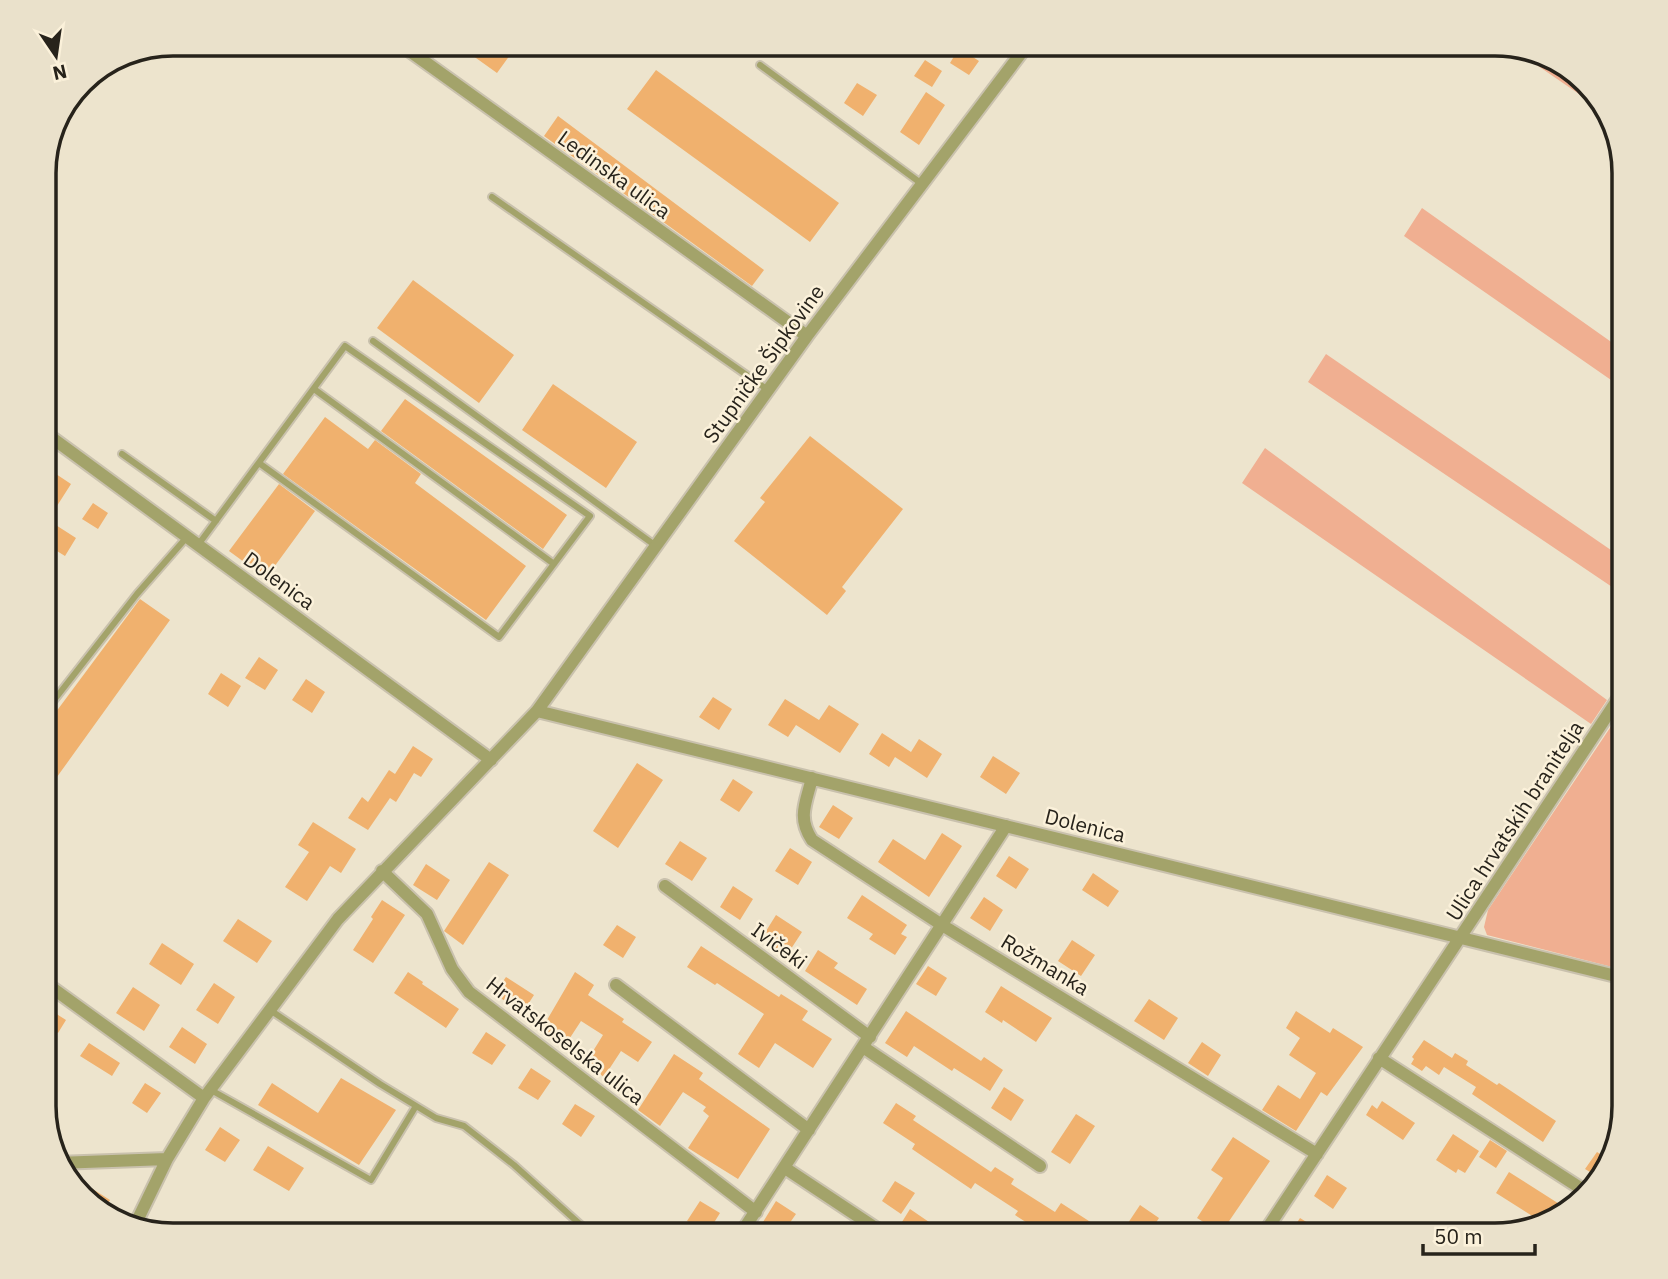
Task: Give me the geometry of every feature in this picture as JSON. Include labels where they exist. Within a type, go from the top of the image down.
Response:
[{"type":"street","name":"Ledinska ulica","points":[[417,56],[807,336]]},
{"type":"street","name":"Stupničke Šipkovine","points":[[537,711],[807,336],[1019,56]]},
{"type":"street","name":"Dolenica","points":[[56,441],[491,760]]},
{"type":"street","name":"Ulica hrvatskih branitelja","points":[[1461,938],[1612,708]]},
{"type":"street","name":"Dolenica","points":[[537,711],[1612,975]]},
{"type":"street","points":[[138,1218],[167,1159],[207,1094],[338,919],[537,711]]},
{"type":"street","name":"Rožmanka","points":[[811,778],[803,812],[803,827],[812,840],[942,925],[1317,1154]]},
{"type":"street","points":[[748,1223],[1006,826]]},
{"type":"street","name":"Hrvatskoselska ulica","points":[[382,871],[428,914],[452,969],[470,992],[756,1212]]},
{"type":"street","name":"Ivičeki","points":[[665,886],[866,1042],[1040,1166]]},
{"type":"street","points":[[1272,1223],[1461,938]]},
{"type":"street","points":[[616,985],[809,1130]]},
{"type":"street","points":[[56,990],[207,1094]]},
{"type":"street","points":[[1379,1058],[1579,1187]]},
{"type":"street","points":[[71,1162],[167,1159]]},
{"type":"street","points":[[785,1168],[868,1223]]},
{"type":"lane","points":[[760,65],[922,184]]},
{"type":"lane","points":[[492,197],[768,390]]},
{"type":"lane","points":[[373,341],[656,546]]},
{"type":"lane","points":[[198,545],[345,346],[590,516],[499,637],[259,463]]},
{"type":"lane","points":[[314,389],[554,564]]},
{"type":"lane","points":[[122,454],[216,521]]},
{"type":"lane","points":[[56,697],[136,594],[187,537]]},
{"type":"lane","points":[[270,1010],[436,1118],[464,1126],[578,1223]]},
{"type":"lane","points":[[207,1094],[371,1180],[416,1106]]},
{"type":"shaded area","points":[[1532,62],[1566,80],[1585,98]]},
{"type":"shaded area","points":[[1422,208],[1612,343],[1612,381],[1404,236]]},
{"type":"shaded area","points":[[1326,354],[1612,551],[1612,587],[1308,382]]},
{"type":"shaded area","points":[[1265,448],[1607,700],[1591,724],[1242,483]]},
{"type":"shaded area","points":[[1612,725],[1612,967],[1487,935],[1484,927],[1488,910]]},
{"type":"building","points":[[473,56],[509,56],[497,73]]},
{"type":"building","points":[[954,56],[971,56],[979,61],[969,75],[950,63]]},
{"type":"building","points":[[925,60],[942,71],[932,87],[914,76]]},
{"type":"building","points":[[656,70],[839,203],[810,242],[627,109]]},
{"type":"building","points":[[857,83],[877,95],[863,116],[844,103]]},
{"type":"building","points":[[926,92],[945,105],[919,145],[900,132]]},
{"type":"building","points":[[558,116],[764,270],[752,286],[544,136]]},
{"type":"building","points":[[413,280],[514,355],[479,403],[377,328]]},
{"type":"building","points":[[553,384],[637,442],[606,488],[522,430]]},
{"type":"building","points":[[405,399],[567,515],[543,549],[381,431]]},
{"type":"building","points":[[325,417],[368,449],[375,440],[421,474],[415,483],[526,566],[486,620],[283,474]]},
{"type":"building","points":[[810,436],[903,509],[842,587],[846,591],[827,615],[734,541],[765,502],[760,498]]},
{"type":"building","points":[[56,474],[71,484],[56,507]]},
{"type":"building","points":[[279,484],[315,511],[266,578],[229,551]]},
{"type":"building","points":[[93,503],[108,513],[98,529],[82,519]]},
{"type":"building","points":[[56,525],[76,538],[65,556],[56,550]]},
{"type":"building","points":[[140,599],[170,620],[56,778],[56,712]]},
{"type":"building","points":[[259,657],[278,670],[265,690],[245,678]]},
{"type":"building","points":[[221,673],[241,686],[228,707],[208,694]]},
{"type":"building","points":[[306,679],[325,692],[312,713],[292,700]]},
{"type":"building","points":[[713,697],[732,709],[719,730],[699,717]]},
{"type":"building","points":[[785,699],[819,720],[829,705],[859,724],[840,753],[796,725],[788,737],[768,725]]},
{"type":"building","points":[[882,733],[911,752],[919,739],[942,754],[927,778],[895,757],[889,767],[869,754]]},
{"type":"building","points":[[413,746],[433,759],[421,777],[414,773],[396,802],[390,798],[368,830],[348,818],[362,797],[368,802],[389,770],[395,774]]},
{"type":"building","points":[[993,756],[1020,773],[1006,794],[980,777]]},
{"type":"building","points":[[637,763],[663,780],[618,848],[593,831]]},
{"type":"building","points":[[733,779],[753,792],[739,812],[720,800]]},
{"type":"building","points":[[833,805],[853,818],[839,839],[819,827]]},
{"type":"building","points":[[313,822],[356,849],[341,873],[330,866],[307,901],[285,887],[309,852],[298,845]]},
{"type":"building","points":[[942,833],[962,846],[929,897],[878,862],[893,839],[925,860]]},
{"type":"building","points":[[680,841],[707,858],[692,881],[665,864]]},
{"type":"building","points":[[790,848],[812,862],[798,885],[775,871]]},
{"type":"building","points":[[1009,856],[1029,869],[1016,889],[996,876]]},
{"type":"building","points":[[489,862],[509,875],[463,945],[444,931]]},
{"type":"building","points":[[426,864],[450,880],[437,900],[413,885]]},
{"type":"building","points":[[1093,873],[1119,891],[1108,907],[1082,890]]},
{"type":"building","points":[[733,886],[753,899],[740,920],[720,907]]},
{"type":"building","points":[[862,895],[907,925],[901,934],[907,937],[895,955],[869,939],[873,934],[847,918]]},
{"type":"building","points":[[984,897],[1003,910],[990,931],[970,918]]},
{"type":"building","points":[[382,900],[405,915],[373,963],[353,950]]},
{"type":"building","points":[[776,915],[802,932],[787,955],[761,939]]},
{"type":"building","points":[[238,919],[272,941],[257,963],[223,941]]},
{"type":"building","points":[[617,925],[636,937],[623,958],[603,945]]},
{"type":"building","points":[[1072,940],[1095,955],[1081,976],[1058,961]]},
{"type":"building","points":[[162,943],[194,964],[181,985],[149,964]]},
{"type":"building","points":[[701,946],[779,997],[781,994],[808,1011],[802,1020],[832,1039],[813,1068],[775,1043],[759,1068],[738,1054],[764,1014],[687,967]]},
{"type":"building","points":[[818,950],[838,963],[834,968],[867,989],[857,1005],[805,971]]},
{"type":"building","points":[[928,966],[947,978],[936,996],[916,984]]},
{"type":"building","points":[[408,972],[459,1009],[446,1028],[394,993]]},
{"type":"building","points":[[575,972],[594,985],[588,995],[652,1042],[638,1062],[621,1051],[604,1077],[585,1064],[603,1035],[581,1021],[564,1047],[540,1032]]},
{"type":"building","points":[[506,977],[534,995],[523,1012],[494,994]]},
{"type":"building","points":[[214,983],[235,997],[218,1024],[196,1010]]},
{"type":"building","points":[[1001,986],[1052,1018],[1036,1042],[1003,1020],[1002,1023],[985,1012]]},
{"type":"building","points":[[133,987],[160,1005],[144,1031],[116,1013]]},
{"type":"building","points":[[1149,999],[1178,1018],[1164,1040],[1134,1021]]},
{"type":"building","points":[[906,1011],[981,1061],[984,1057],[1003,1070],[990,1091],[954,1068],[952,1071],[914,1046],[907,1057],[885,1043]]},
{"type":"building","points":[[1296,1011],[1330,1033],[1333,1028],[1363,1047],[1327,1096],[1321,1092],[1296,1131],[1262,1110],[1278,1085],[1300,1099],[1316,1073],[1289,1055],[1300,1038],[1286,1028]]},
{"type":"building","points":[[56,1014],[66,1020],[58,1033],[56,1032]]},
{"type":"building","points":[[182,1027],[207,1044],[195,1064],[169,1047]]},
{"type":"building","points":[[486,1032],[506,1045],[492,1065],[472,1053]]},
{"type":"building","points":[[1424,1040],[1452,1058],[1455,1053],[1468,1061],[1466,1065],[1497,1085],[1499,1083],[1556,1121],[1543,1142],[1472,1094],[1476,1087],[1444,1067],[1439,1075],[1426,1066],[1422,1071],[1411,1064],[1414,1059],[1412,1057]]},
{"type":"building","points":[[1202,1042],[1221,1055],[1208,1076],[1188,1063]]},
{"type":"building","points":[[89,1043],[120,1063],[112,1076],[80,1056]]},
{"type":"building","points":[[674,1054],[703,1073],[699,1079],[770,1129],[738,1179],[688,1148],[709,1116],[703,1111],[706,1107],[683,1092],[660,1126],[638,1110]]},
{"type":"building","points":[[531,1068],[551,1081],[538,1100],[518,1088]]},
{"type":"building","points":[[341,1078],[396,1110],[359,1165],[258,1105],[272,1083],[318,1113]]},
{"type":"building","points":[[145,1083],[161,1093],[147,1113],[132,1103]]},
{"type":"building","points":[[1004,1087],[1024,1100],[1011,1121],[991,1108]]},
{"type":"building","points":[[1382,1101],[1415,1123],[1403,1140],[1366,1115],[1372,1105],[1377,1109]]},
{"type":"building","points":[[896,1103],[916,1116],[913,1120],[991,1172],[995,1167],[1014,1179],[1011,1184],[1055,1212],[1061,1203],[1092,1223],[1027,1223],[1015,1215],[1018,1211],[975,1183],[971,1189],[912,1149],[915,1144],[883,1123]]},
{"type":"building","points":[[575,1104],[595,1116],[581,1137],[562,1124]]},
{"type":"building","points":[[1076,1114],[1095,1126],[1070,1164],[1051,1152]]},
{"type":"building","points":[[220,1127],[240,1140],[225,1162],[205,1150]]},
{"type":"building","points":[[1453,1134],[1479,1151],[1465,1173],[1458,1169],[1456,1173],[1436,1160]]},
{"type":"building","points":[[1233,1137],[1270,1161],[1228,1223],[1205,1223],[1197,1218],[1223,1178],[1211,1170]]},
{"type":"building","points":[[1490,1140],[1507,1151],[1496,1168],[1479,1157]]},
{"type":"building","points":[[268,1146],[304,1168],[289,1191],[253,1170]]},
{"type":"building","points":[[1597,1152],[1601,1154],[1591,1173],[1585,1169]]},
{"type":"building","points":[[1509,1172],[1559,1204],[1534,1217],[1496,1193]]},
{"type":"building","points":[[1327,1175],[1347,1188],[1333,1209],[1314,1196]]},
{"type":"building","points":[[895,1181],[915,1193],[901,1214],[882,1201]]},
{"type":"building","points":[[91,1188],[110,1200],[108,1203],[102,1199]]},
{"type":"building","points":[[700,1201],[720,1213],[714,1223],[687,1221]]},
{"type":"building","points":[[776,1201],[796,1214],[790,1223],[763,1222]]},
{"type":"building","points":[[1140,1205],[1159,1218],[1156,1223],[1128,1223]]},
{"type":"building","points":[[910,1209],[931,1223],[901,1223]]}]
